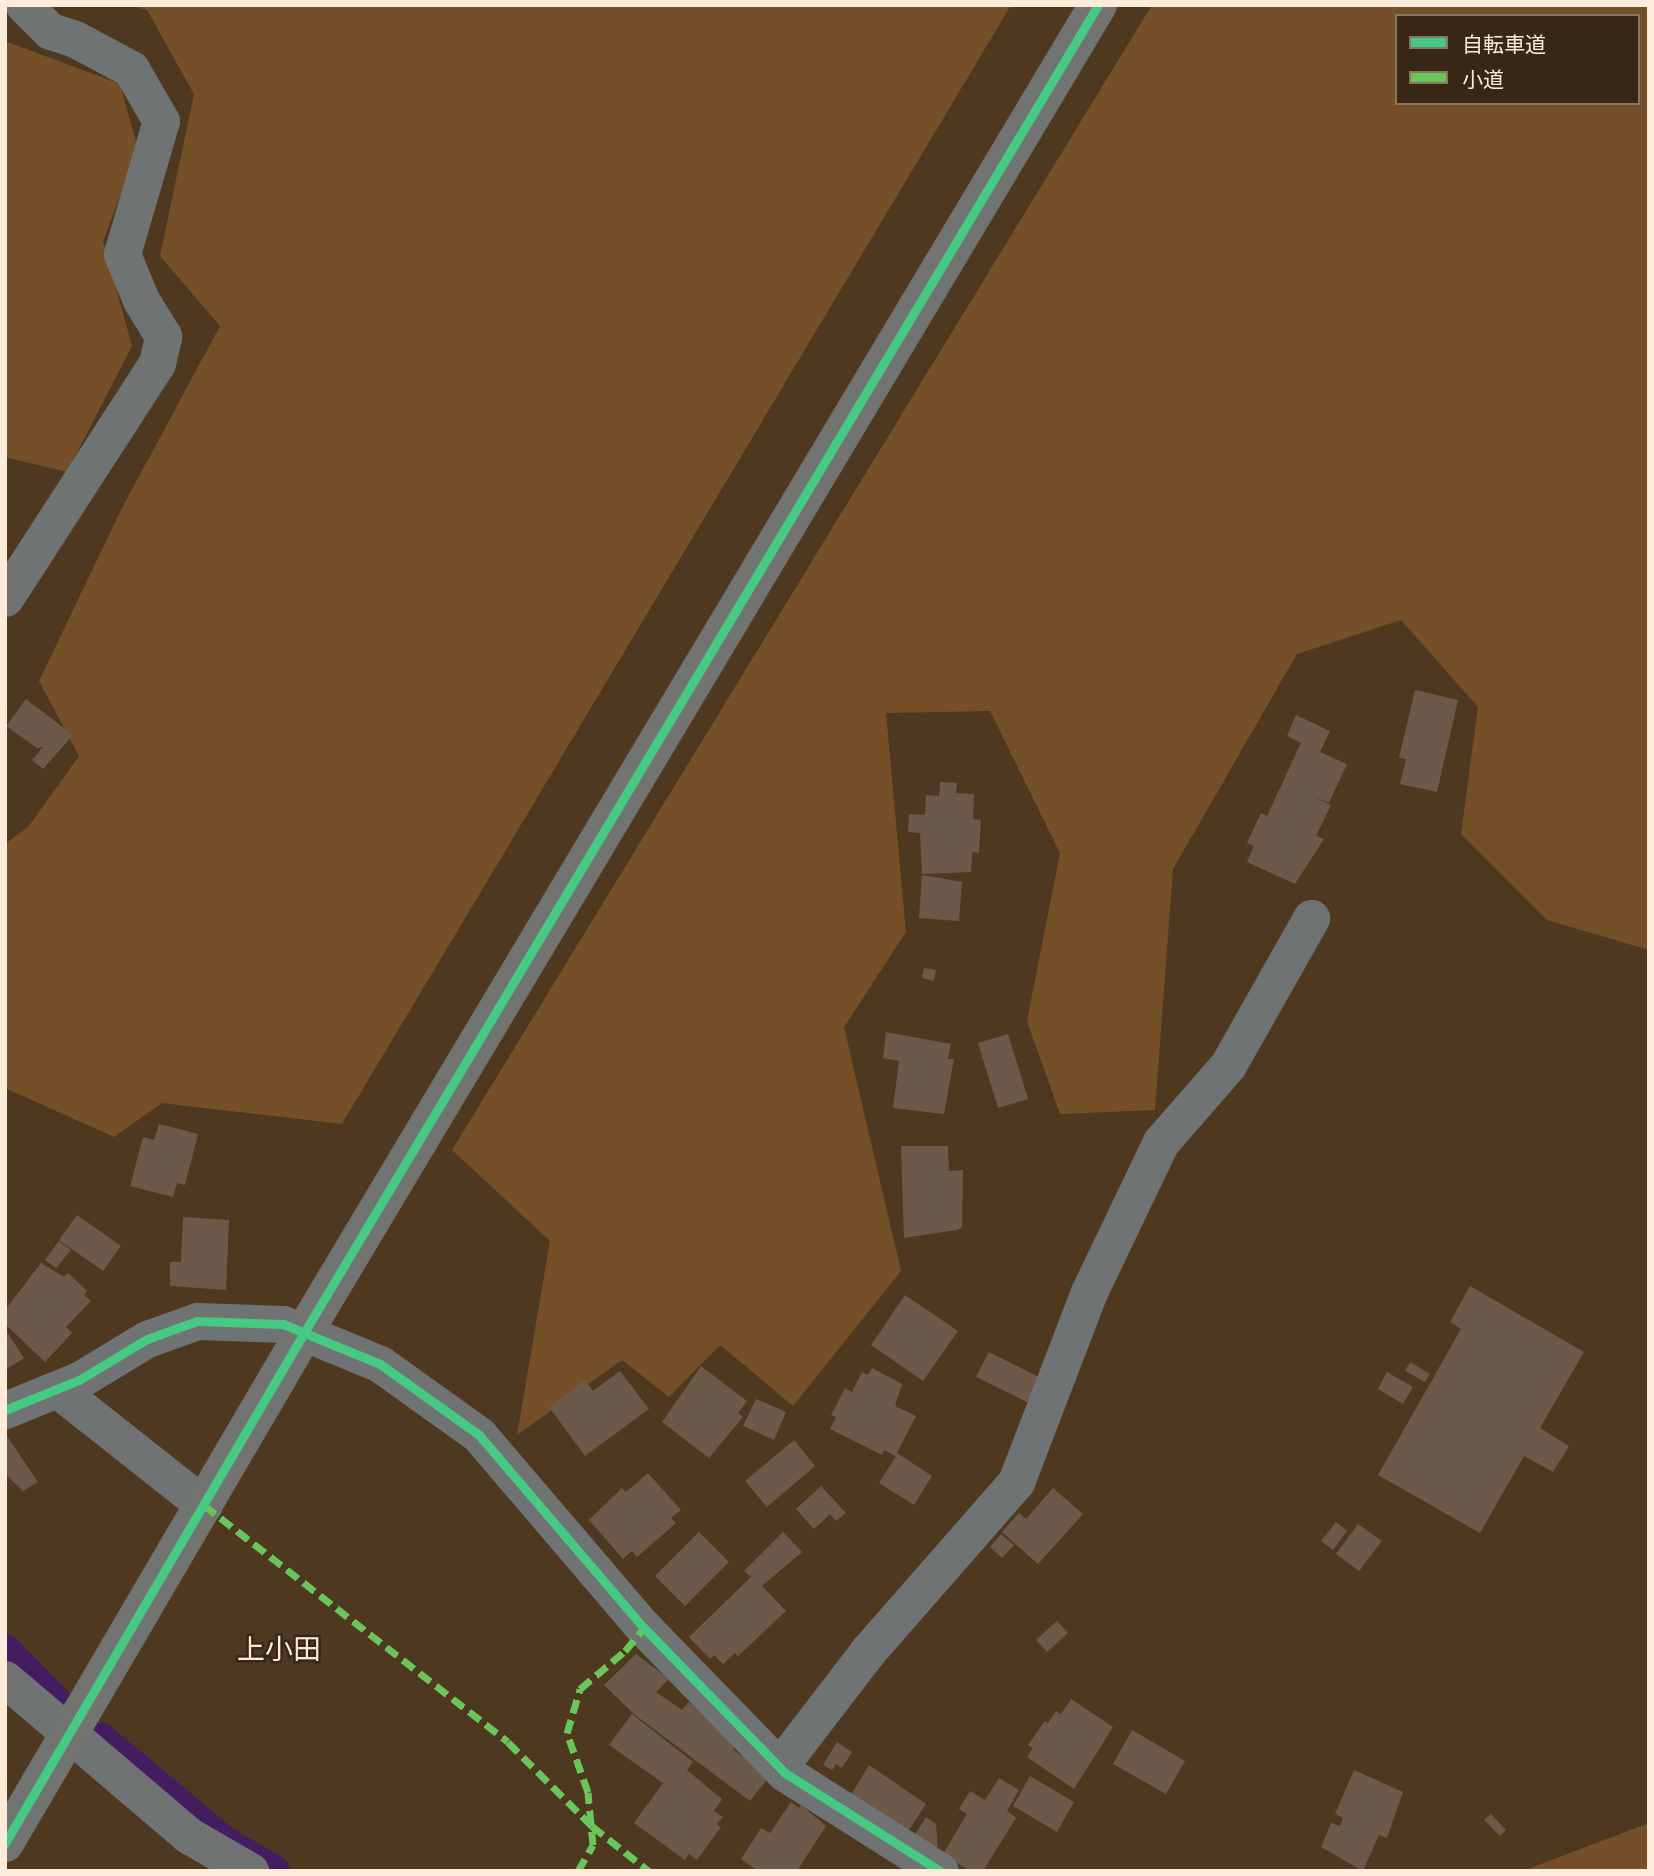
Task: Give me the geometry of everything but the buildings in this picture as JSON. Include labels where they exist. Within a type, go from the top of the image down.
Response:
[{"type":"street","points":[[5,598],[157,363],[163,336],[141,300],[122,254],[161,121],[131,69],[75,39],[50,31],[24,5]]},
{"type":"street","points":[[5,1843],[305,1331],[1098,5]]},
{"type":"street","points":[[779,1767],[868,1651],[1016,1482],[1088,1292],[1161,1142],[1228,1065],[1311,918]]},
{"type":"street","points":[[5,1410],[57,1389],[147,1339],[197,1321],[283,1324],[380,1364],[479,1435],[644,1628],[779,1767],[940,1871]]},
{"type":"street","points":[[57,1389],[204,1505]]},
{"type":"street","points":[[5,1679],[69,1737],[188,1835],[250,1871]]},
{"type":"shaded area","points":[[128,5],[1011,5],[342,1124],[162,1103],[114,1137],[5,1088],[5,844],[29,826],[79,756],[39,681],[122,508],[220,326],[160,256],[194,94],[147,10]]},
{"type":"shaded area","points":[[1152,5],[1649,5],[1649,950],[1547,920],[1461,834],[1478,707],[1401,620],[1297,654],[1173,869],[1155,1110],[1060,1114],[1027,1021],[1060,853],[990,711],[886,713],[906,932],[844,1027],[901,1271],[793,1406],[720,1345],[669,1397],[622,1360],[517,1435],[550,1241],[452,1150]]},
{"type":"shaded area","points":[[5,41],[120,84],[138,149],[103,241],[132,346],[67,472],[5,457]]},
{"type":"shaded area","points":[[1649,1823],[1649,1871],[1523,1871]]},
{"type":"waterway","points":[[5,1650],[58,1704]]},
{"type":"waterway","points":[[101,1739],[224,1842],[274,1871]]},
{"type":"marked path","points":[[204,1505],[508,1742],[592,1826],[649,1871]]},
{"type":"marked path","points":[[578,1871],[593,1845],[588,1792],[567,1733],[580,1689],[625,1651],[644,1628]]},
{"type":"cycle path","points":[[5,1843],[305,1331],[1098,5]]},
{"type":"cycle path","points":[[5,1410],[79,1380],[147,1339],[197,1321],[283,1324],[380,1364],[479,1435],[644,1628],[785,1773],[940,1871]]},
{"type":"district","name":"上小田","points":[[279,1651]]}]
